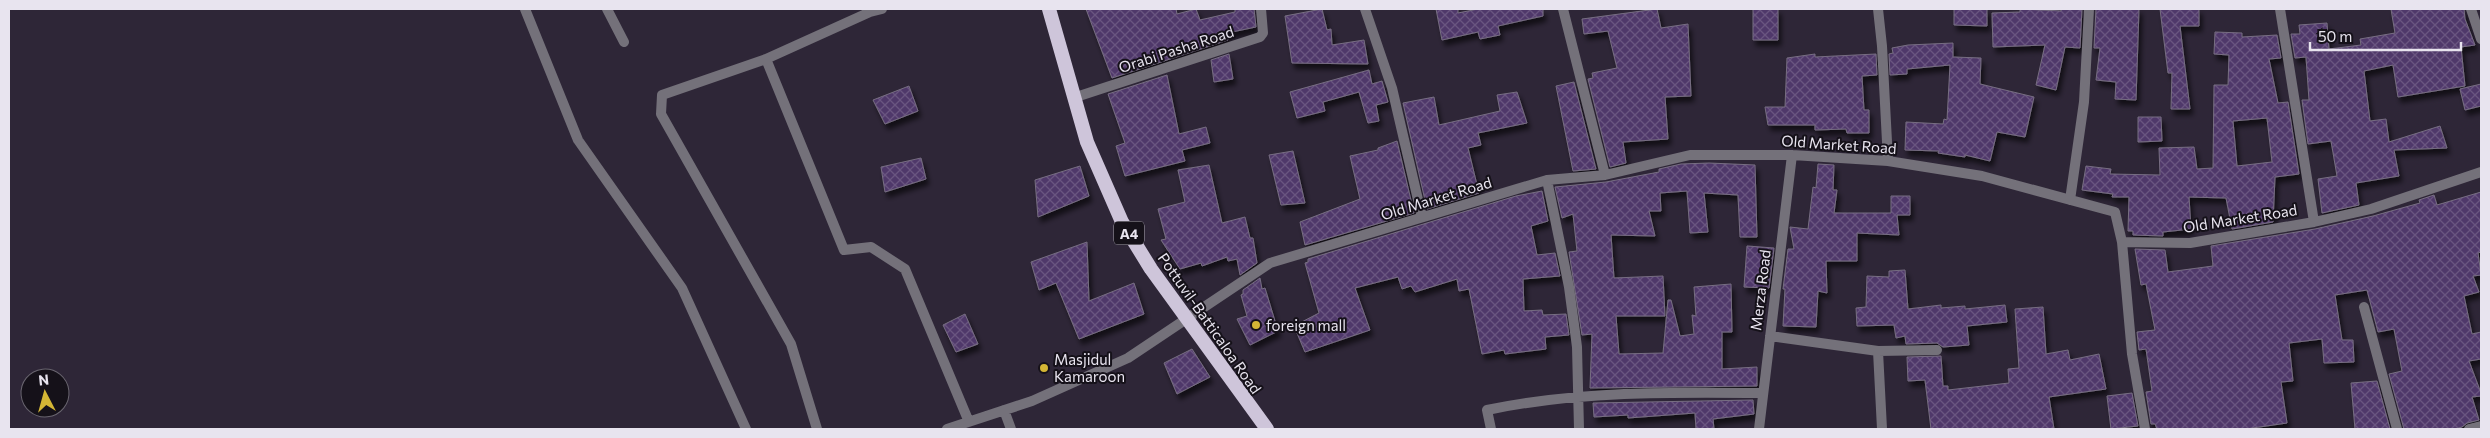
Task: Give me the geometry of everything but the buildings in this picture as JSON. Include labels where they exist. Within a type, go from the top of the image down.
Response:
[{"type":"highway","name":"Pottuvil-Batticaloa Road","points":[[1049,9],[1086,142],[1122,222],[1151,269],[1266,429]]},
{"type":"street","points":[[525,9],[578,140],[682,288],[746,429]]},
{"type":"street","points":[[608,9],[624,42]]},
{"type":"street","points":[[816,429],[791,344],[661,114],[662,95],[766,59],[870,12],[882,9]]},
{"type":"street","name":"Orabi Pasha Road","points":[[1073,98],[1260,37],[1263,33],[1261,9]]},
{"type":"street","points":[[1365,9],[1392,88],[1422,217]]},
{"type":"street","points":[[1563,9],[1605,175]]},
{"type":"street","points":[[1878,9],[1882,46],[1888,162]]},
{"type":"street","points":[[2070,200],[2084,102],[2089,9]]},
{"type":"street","points":[[2280,9],[2314,222]]},
{"type":"street","points":[[2471,9],[2481,39]]},
{"type":"street","points":[[766,59],[844,250],[871,247],[905,269],[969,422]]},
{"type":"street","name":"Old Market Road","points":[[947,429],[1032,401],[1128,358],[1270,263],[1547,180],[1605,175],[1690,155],[1792,155],[1888,162],[1982,176],[2115,212],[2122,242],[2190,243],[2314,222],[2371,209],[2481,172]]},
{"type":"street","name":"Merza Road","points":[[1759,429],[1792,155]]},
{"type":"street","points":[[1547,180],[1578,347],[1579,429]]},
{"type":"street","points":[[2122,242],[2132,354],[2145,429]]},
{"type":"street","points":[[2364,307],[2397,429]]},
{"type":"street","points":[[1770,336],[1878,351],[1937,350]]},
{"type":"street","points":[[1878,351],[1882,429]]},
{"type":"street","points":[[1490,429],[1487,410],[1535,400],[1634,394],[1763,393]]},
{"type":"street","points":[[1004,410],[1010,429]]},
{"type":"street","points":[[2469,429],[2481,426]]},
{"type":"place","name":"foreign mall","points":[[1256,325]]},
{"type":"place","name":"Masjidul Kamaroon","points":[[1044,368]]}]
